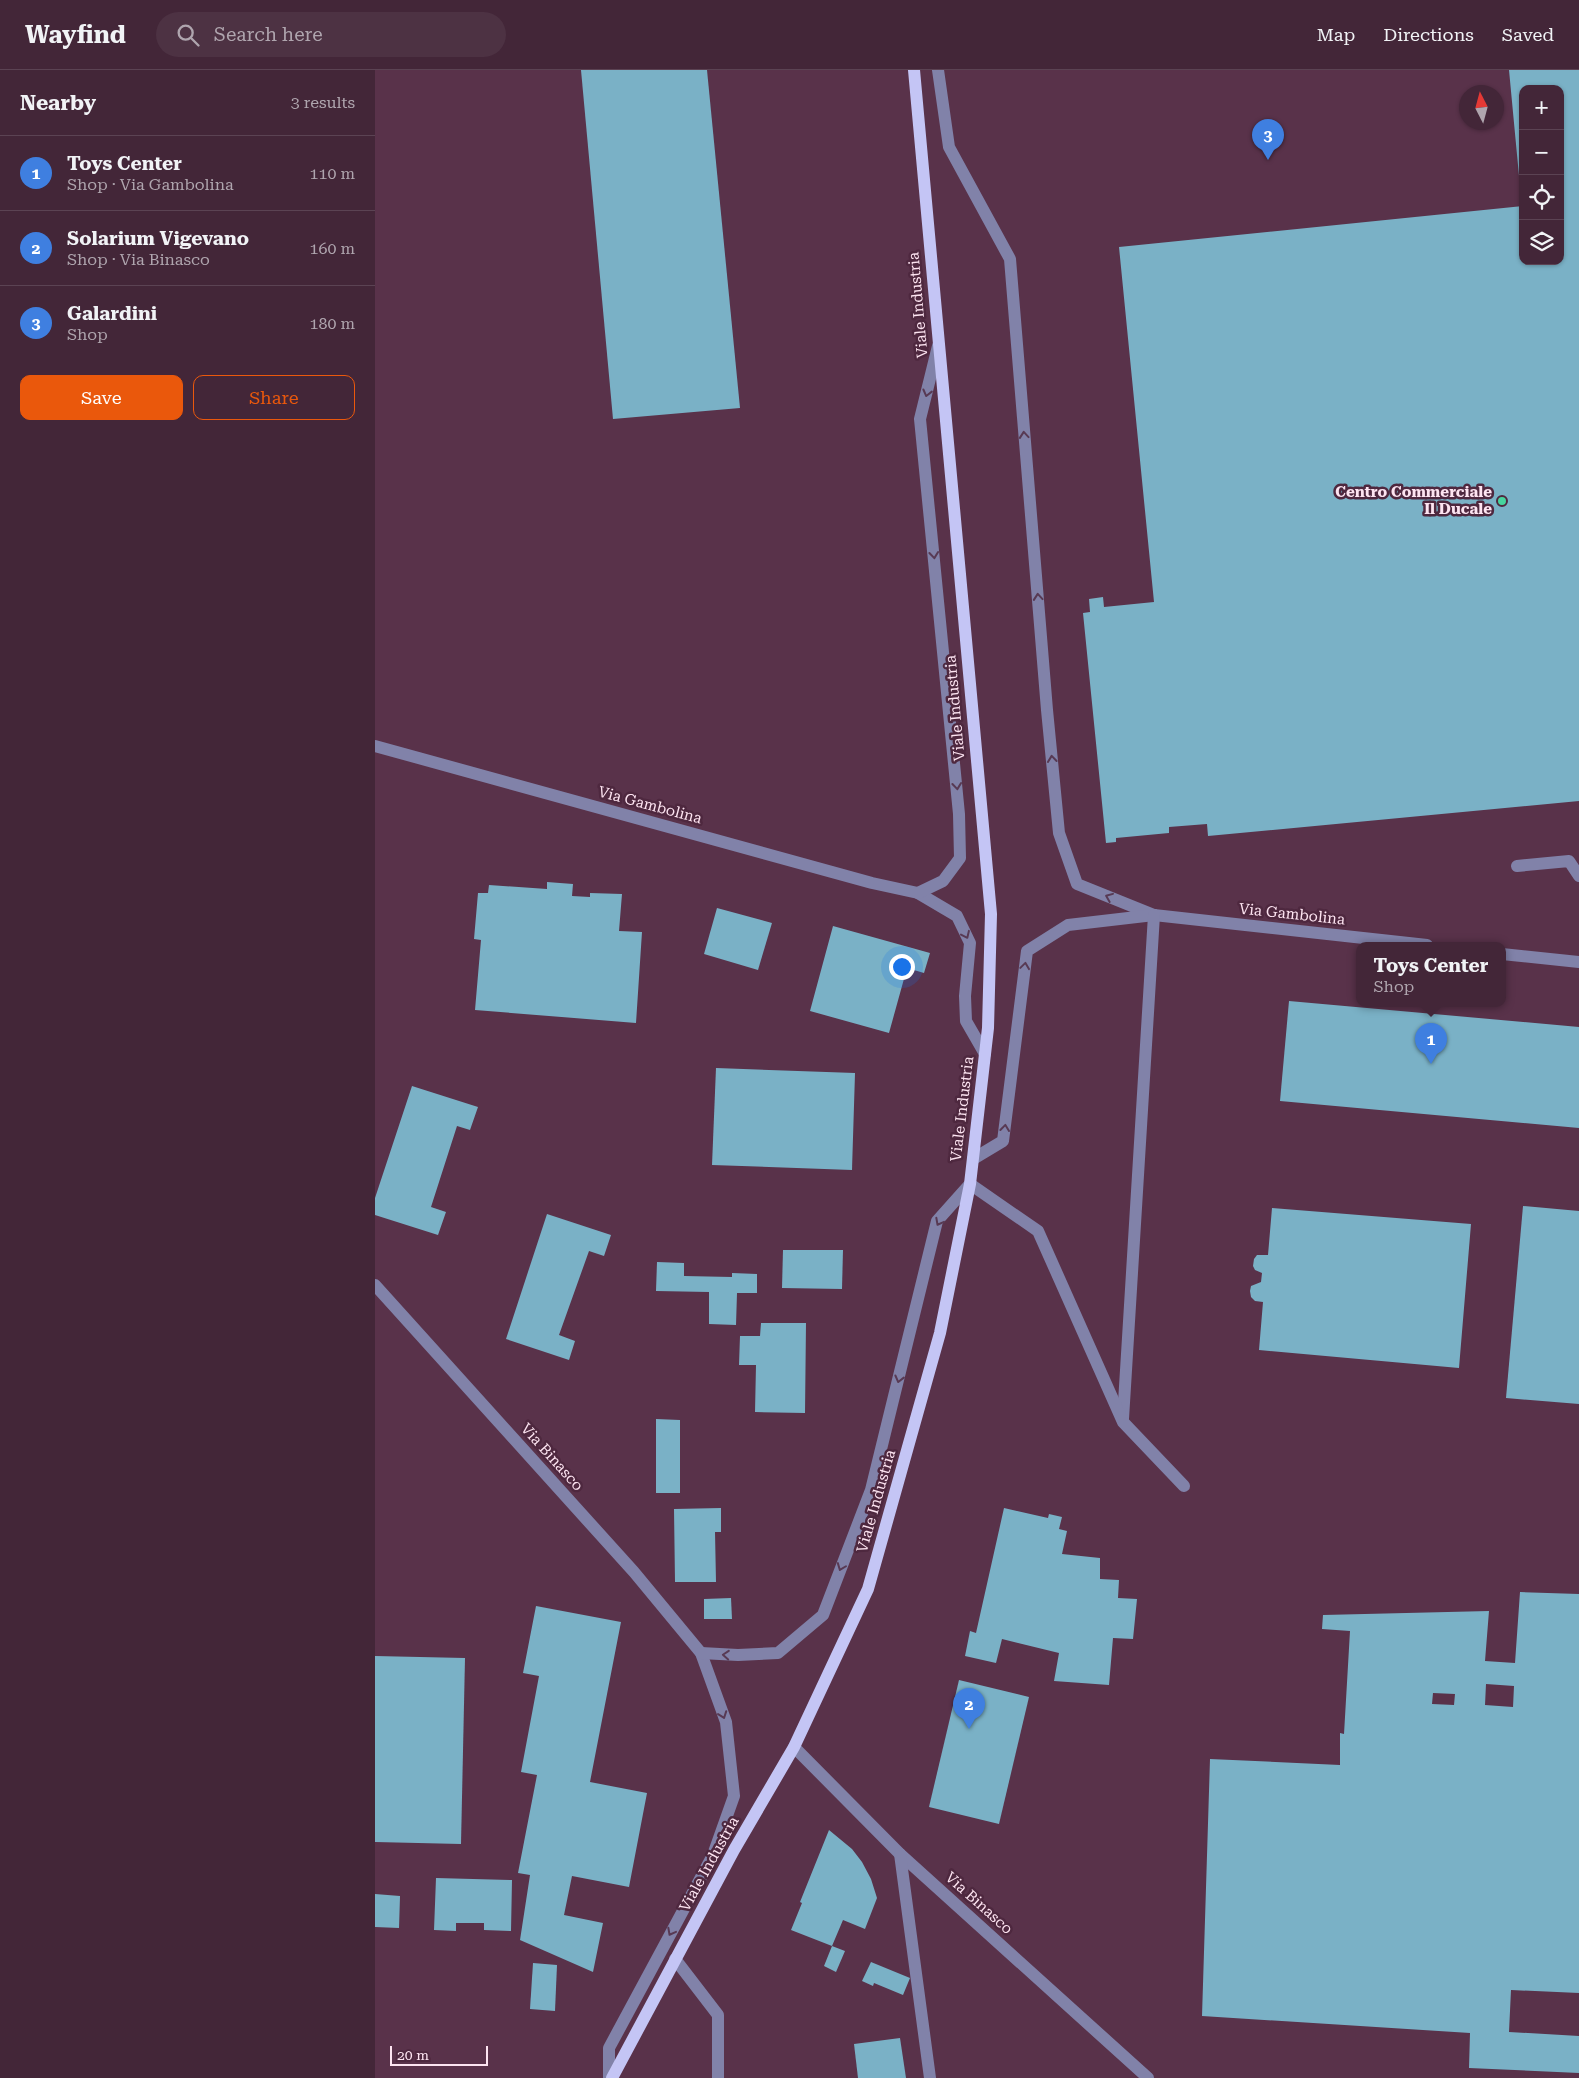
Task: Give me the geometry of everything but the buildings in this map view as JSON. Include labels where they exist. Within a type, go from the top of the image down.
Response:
[{"type":"main road","name":"Viale Industria","points":[[610,2078],[733,1850],[794,1747],[868,1588],[940,1333],[970,1184],[988,1028],[991,914],[914,70]]},
{"type":"street","points":[[938,70],[949,147],[1010,259],[1059,833],[1077,884],[1154,915]]},
{"type":"street","points":[[918,893],[943,881],[960,858],[959,814],[921,418],[938,346]]},
{"type":"street","name":"Via Gambolina","points":[[375,746],[871,883],[918,893],[957,916],[970,943],[965,996],[966,1021],[985,1054]]},
{"type":"street","points":[[1517,866],[1569,861],[1579,876]]},
{"type":"street","points":[[973,1159],[1003,1141],[1027,951],[1068,925],[1154,915]]},
{"type":"street","points":[[1123,1422],[1154,915]]},
{"type":"street","name":"Via Gambolina","points":[[1154,915],[1400,942]]},
{"type":"street","points":[[1506,954],[1579,962]]},
{"type":"street","points":[[701,1653],[738,1656],[778,1653],[823,1615],[871,1490],[937,1221],[970,1184],[1038,1231],[1123,1422],[1184,1486]]},
{"type":"street","name":"Via Binasco","points":[[375,1285],[634,1572],[701,1653],[726,1722],[734,1796],[713,1855],[609,2048],[610,2078]]},
{"type":"street","name":"Via Binasco","points":[[794,1747],[900,1854],[1148,2078]]},
{"type":"street","points":[[900,1854],[931,2078]]},
{"type":"street","points":[[675,1959],[718,2015],[718,2078]]},
{"type":"place","name":"Galardini","points":[[1268,160]]},
{"type":"place","name":"Centro Commerciale Il Ducale","points":[[1502,501]]},
{"type":"place","name":"Toys Center","points":[[1431,1064]]},
{"type":"place","name":"Solarium Vigevano","points":[[969,1729]]}]
